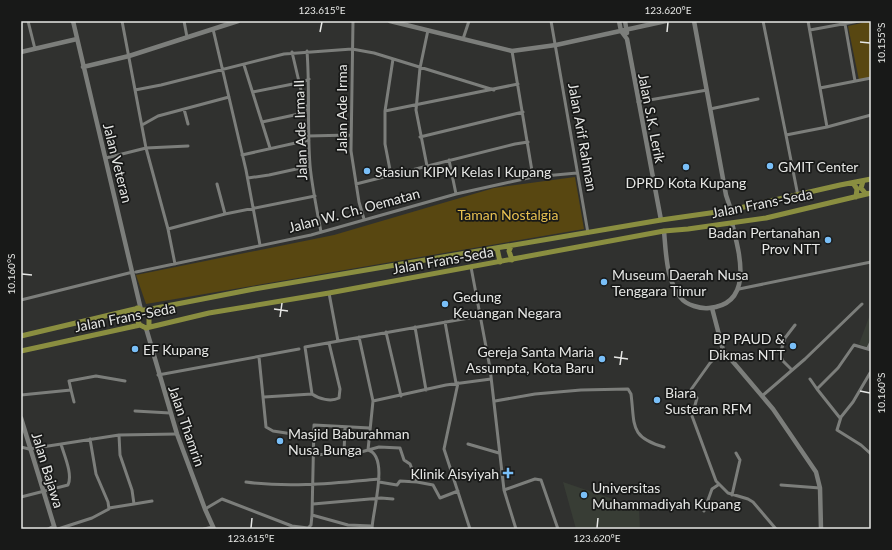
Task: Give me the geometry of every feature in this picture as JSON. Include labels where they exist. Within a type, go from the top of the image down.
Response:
[{"type":"main road","name":"Jalan Veteran","points":[[73,21],[83,68],[134,272],[141,310]]},
{"type":"main road","points":[[83,68],[129,56],[238,21]]},
{"type":"main road","points":[[390,21],[400,22],[512,51],[556,45],[627,31],[666,21]]},
{"type":"main road","name":"Jalan S.K. Lerik","points":[[619,21],[621,31],[627,39],[661,220]]},
{"type":"main road","points":[[625,21],[627,39]]},
{"type":"main road","points":[[695,21],[726,195],[731,210]]},
{"type":"main road","points":[[21,52],[77,39]]},
{"type":"main road","name":"Jalan Frans-Seda","points":[[21,336],[141,310],[254,289],[661,220],[731,210],[871,179]]},
{"type":"main road","points":[[863,181],[861,188],[869,194]]},
{"type":"main road","points":[[852,183],[857,189],[856,197]]},
{"type":"main road","name":"Jalan Frans-Seda","points":[[21,351],[209,312],[330,293],[664,231],[766,218],[869,194]]},
{"type":"main road","points":[[664,231],[668,265],[673,283],[680,297],[691,304],[712,308],[730,299],[739,289],[740,268],[732,223]]},
{"type":"main road","points":[[511,246],[509,251],[512,260]]},
{"type":"main road","points":[[497,248],[500,262]]},
{"type":"main road","points":[[712,308],[723,350],[762,396],[816,472],[820,488],[821,529]]},
{"type":"main road","points":[[141,310],[149,313],[145,326],[135,317],[141,310]]},
{"type":"main road","name":"Jalan Thamrin","points":[[145,326],[176,434],[204,509],[214,528]]},
{"type":"main road","name":"Jalan Bajawa","points":[[21,418],[29,448],[55,528]]},
{"type":"street","points":[[28,21],[34,49]]},
{"type":"street","points":[[122,21],[146,148],[168,229],[175,264]]},
{"type":"street","points":[[184,21],[187,37]]},
{"type":"street","name":"Jalan Ade Irma","points":[[353,21],[350,135],[356,184],[364,219]]},
{"type":"street","points":[[463,39],[470,21]]},
{"type":"street","name":"Jalan Arif Rahman","points":[[551,21],[588,233]]},
{"type":"street","points":[[764,21],[798,196]]},
{"type":"street","points":[[808,21],[827,127]]},
{"type":"street","points":[[810,30],[859,21]]},
{"type":"street","points":[[845,24],[855,81]]},
{"type":"street","points":[[213,29],[248,178],[252,208],[260,245]]},
{"type":"street","points":[[427,166],[420,137],[416,106],[420,68],[428,30]]},
{"type":"street","points":[[135,90],[161,85],[292,52],[352,49],[374,53],[494,90]]},
{"type":"street","name":"Jalan Ade Irma II","points":[[307,51],[310,105],[308,111],[310,166],[314,196],[322,232]]},
{"type":"street","points":[[512,51],[533,177]]},
{"type":"street","points":[[262,122],[308,111],[304,103],[292,52]]},
{"type":"street","points":[[391,175],[385,144],[384,112],[393,59]]},
{"type":"street","points":[[244,64],[270,148]]},
{"type":"street","points":[[820,88],[871,78]]},
{"type":"street","points":[[253,92],[299,83],[309,79]]},
{"type":"street","points":[[384,112],[518,84]]},
{"type":"street","points":[[638,102],[707,90]]},
{"type":"street","points":[[142,125],[158,116],[229,98]]},
{"type":"street","points":[[710,109],[758,99]]},
{"type":"street","points":[[184,109],[188,124]]},
{"type":"street","points":[[420,137],[523,112]]},
{"type":"street","points":[[786,135],[871,116]]},
{"type":"street","points":[[242,154],[308,138],[350,135]]},
{"type":"street","points":[[356,184],[449,160],[528,142]]},
{"type":"street","points":[[106,158],[146,148],[188,146]]},
{"type":"street","points":[[449,160],[456,194]]},
{"type":"street","points":[[248,178],[269,176],[310,166]]},
{"type":"street","name":"Jalan W. Ch. Oematan","points":[[21,300],[134,272],[322,232],[456,194],[533,177],[577,173]]},
{"type":"street","points":[[217,184],[225,214]]},
{"type":"street","points":[[168,229],[225,214],[314,196]]},
{"type":"street","points":[[739,289],[871,262]]},
{"type":"street","points":[[471,267],[495,401],[499,453],[504,490],[516,529]]},
{"type":"street","points":[[330,293],[338,341]]},
{"type":"street","points":[[762,396],[862,304]]},
{"type":"street","points":[[312,394],[304,347],[480,316]]},
{"type":"street","points":[[445,322],[457,383],[444,449],[470,529]]},
{"type":"street","points":[[792,370],[783,361],[780,354],[785,338],[795,325]]},
{"type":"street","points":[[415,327],[426,390]]},
{"type":"street","points":[[386,332],[401,396]]},
{"type":"street","points":[[359,337],[374,401],[368,450]]},
{"type":"street","points":[[817,390],[841,364],[854,345],[869,349],[871,342]]},
{"type":"street","points":[[264,397],[312,394],[319,398],[330,400],[339,398],[340,389],[329,343]]},
{"type":"street","points":[[158,375],[299,349]]},
{"type":"street","points":[[723,350],[710,363],[690,391],[697,398],[693,418],[718,485],[725,491],[748,498],[776,529]]},
{"type":"street","points":[[259,357],[267,428],[288,434],[312,437]]},
{"type":"street","points":[[870,372],[853,402],[840,418],[837,430],[871,454]]},
{"type":"street","points":[[74,402],[69,381],[96,376],[125,381]]},
{"type":"street","points":[[374,401],[457,383],[491,379]]},
{"type":"street","points":[[810,379],[840,418]]},
{"type":"street","points":[[495,401],[535,394],[581,390],[629,389],[637,431],[647,442],[664,447]]},
{"type":"street","points":[[21,395],[71,390]]},
{"type":"street","points":[[135,411],[170,413]]},
{"type":"street","points":[[204,509],[222,499],[281,522],[304,528],[311,525],[314,455],[312,437],[314,424],[370,428]]},
{"type":"street","points":[[344,453],[345,427]]},
{"type":"street","points":[[21,447],[29,448],[119,435],[176,434]]},
{"type":"street","points":[[119,435],[120,455],[132,490],[134,504]]},
{"type":"street","points":[[90,439],[96,474],[109,508]]},
{"type":"street","points":[[21,497],[66,486],[69,483],[69,474],[61,444]]},
{"type":"street","points":[[468,444],[499,453]]},
{"type":"street","points":[[314,455],[344,453],[379,447],[400,448],[404,460],[410,464],[417,482]]},
{"type":"street","points":[[312,515],[348,525],[372,528],[379,481],[376,456],[374,452],[368,450]]},
{"type":"street","points":[[732,494],[740,463],[739,457],[736,453]]},
{"type":"street","points":[[504,490],[535,479],[541,480],[558,529]]},
{"type":"street","points":[[246,482],[269,485],[313,485],[379,481],[397,485],[400,481],[417,482],[434,486],[440,498],[458,491]]},
{"type":"street","points":[[704,511],[712,489],[718,485]]},
{"type":"street","points":[[781,485],[820,488]]},
{"type":"street","points":[[313,504],[392,499]]},
{"type":"street","points":[[48,529],[92,518],[108,510],[109,508],[152,501]]},
{"type":"street","points":[[204,529],[214,528]]},
{"type":"shaded area","points":[[871,312],[871,349],[859,344]]},
{"type":"shaded area","name":"Universitas Muhammadiyah Kupang","points":[[563,482],[639,508],[640,529],[576,529]]},
{"type":"green space","points":[[871,21],[871,77],[859,80],[848,26]]},
{"type":"green space","name":"Taman Nostalgia","points":[[575,177],[584,229],[146,304],[136,275],[334,235],[494,188]]},
{"type":"place","name":"GMIT Center","points":[[770,166]]},
{"type":"place","name":"DPRD Kota Kupang","points":[[686,167]]},
{"type":"place","name":"Stasiun KIPM Kelas I Kupang","points":[[367,171]]},
{"type":"place","name":"Badan Pertanahan Prov NTT","points":[[828,240]]},
{"type":"place","name":"Museum Daerah Nusa Tenggara Timur","points":[[604,282]]},
{"type":"place","name":"Gedung Keuangan Negara","points":[[445,304]]},
{"type":"place","name":"BP PAUD & Dikmas NTT","points":[[793,346]]},
{"type":"place","name":"EF Kupang","points":[[135,349]]},
{"type":"place","name":"Gereja Santa Maria Assumpta, Kota Baru","points":[[602,359]]},
{"type":"place","name":"Biara Susteran RFM","points":[[657,400]]},
{"type":"place","name":"Masjid Baburahman Nusa Bunga","points":[[280,441]]},
{"type":"place","name":"Klinik Aisyiyah","points":[[508,473]]},
{"type":"place","name":"Universitas Muhammadiyah Kupang","points":[[584,495]]}]
